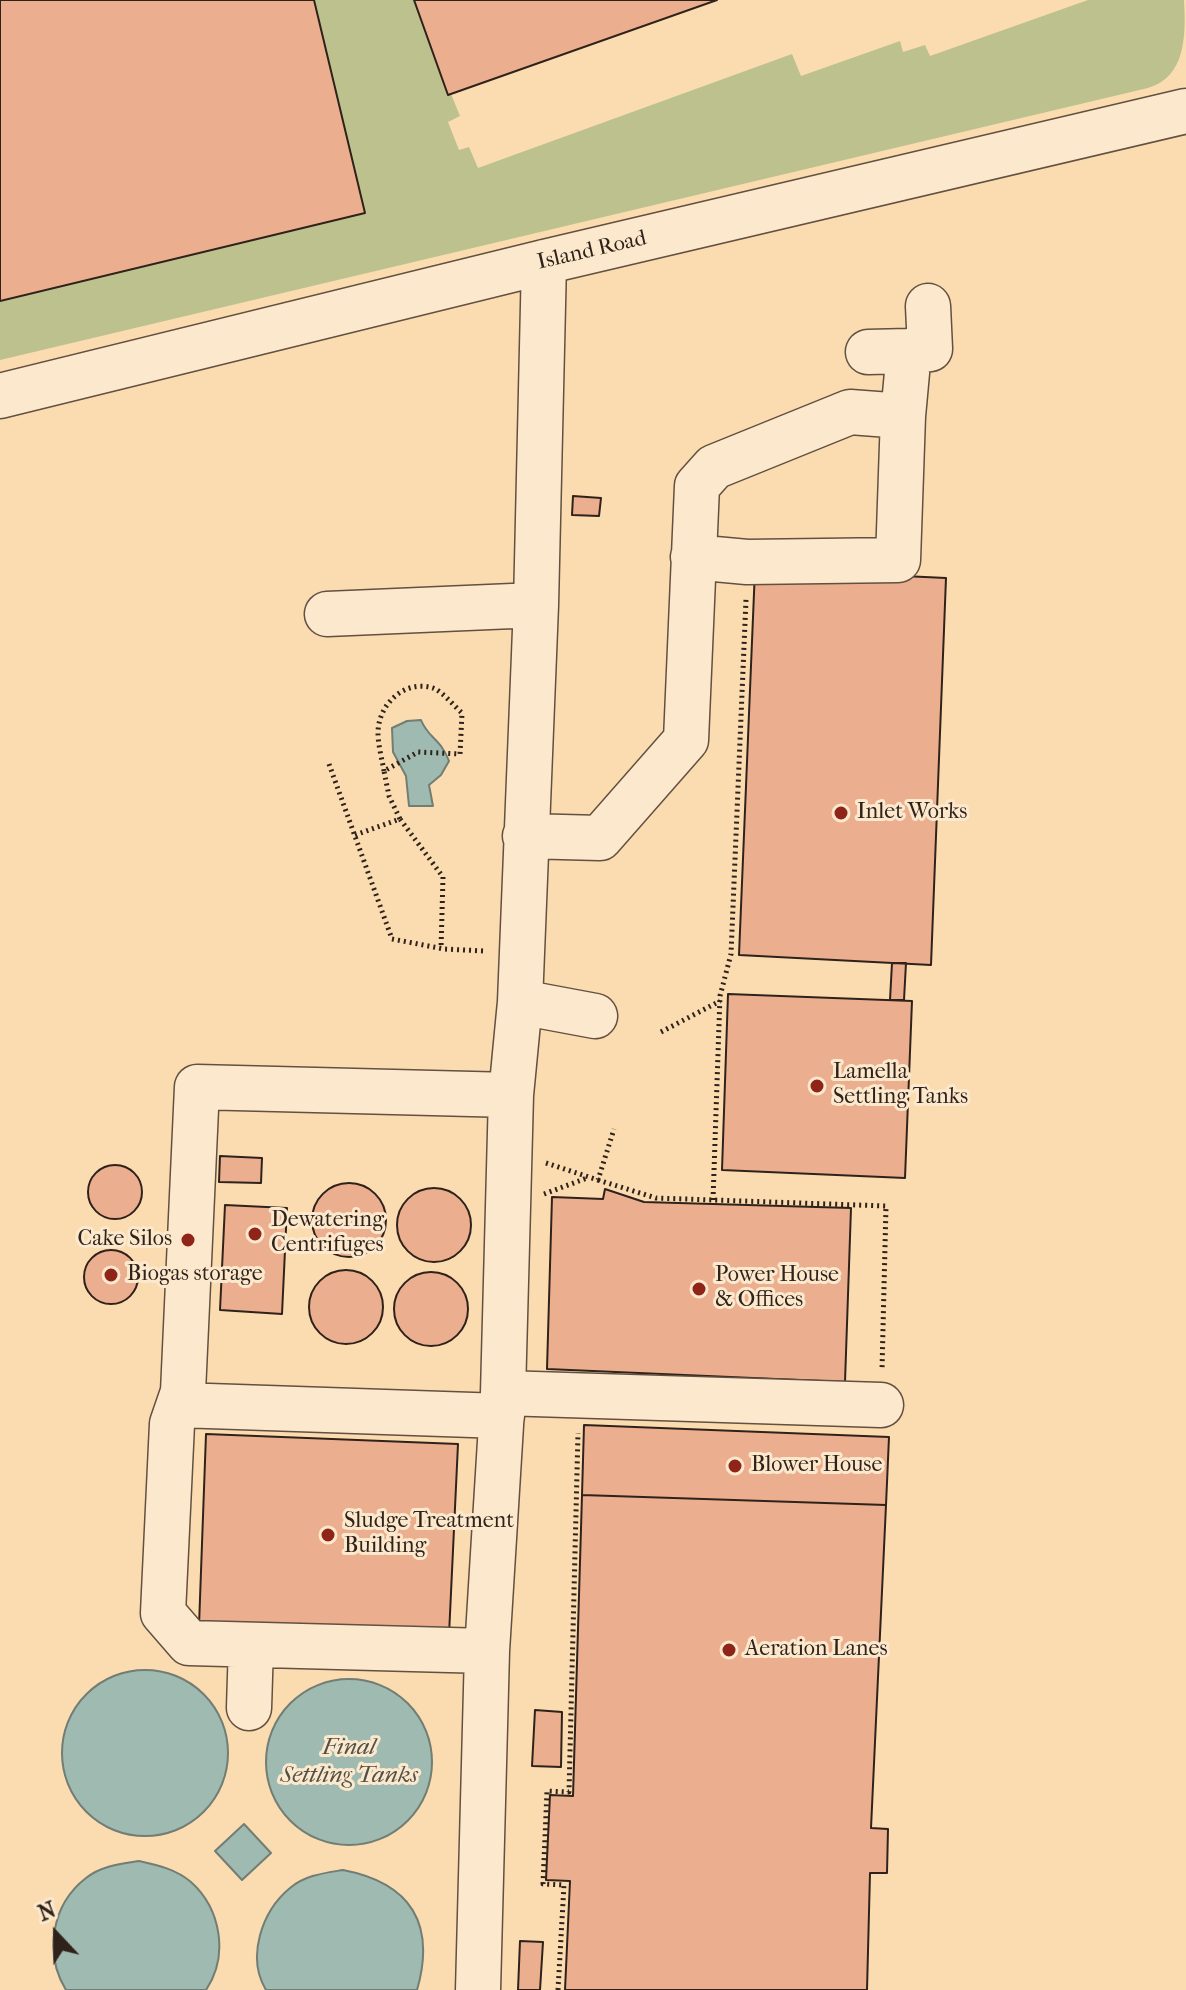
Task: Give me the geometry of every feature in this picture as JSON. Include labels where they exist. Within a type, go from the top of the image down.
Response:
[{"type":"street","name":"Island Road","points":[[0,396],[544,262],[1186,111]]},
{"type":"street","points":[[478,1990],[487,1651],[502,1404],[511,1095],[520,1002],[536,605],[544,262]]},
{"type":"street","points":[[693,557],[747,562],[898,560],[903,416],[888,352],[930,349],[928,306]]},
{"type":"street","points":[[525,836],[600,838],[686,740],[697,486],[714,467],[850,412],[903,416]]},
{"type":"street","points":[[327,614],[536,605]]},
{"type":"street","points":[[520,1002],[595,1016]]},
{"type":"street","points":[[487,1651],[189,1643],[163,1613],[172,1424],[183,1392],[197,1087],[511,1095]]},
{"type":"street","points":[[179,1405],[502,1404],[579,1396],[881,1405]]},
{"type":"street","points":[[249,1708],[251,1645]]},
{"type":"path","points":[[713,1200],[720,1001],[731,954],[747,562]]},
{"type":"path","points":[[384,771],[418,752],[460,754],[462,713],[436,689],[416,685],[395,694],[382,714],[378,733],[384,771],[389,796],[400,819],[443,877],[441,949]]},
{"type":"path","points":[[329,764],[392,939],[441,949],[490,951]]},
{"type":"path","points":[[355,835],[400,819]]},
{"type":"path","points":[[661,1032],[720,1001]]},
{"type":"path","points":[[598,1180],[614,1129]]},
{"type":"path","points":[[511,1141],[547,1164],[656,1198],[886,1206],[881,1405]]},
{"type":"path","points":[[558,1990],[564,1885],[543,1884],[547,1791],[569,1792],[579,1396]]},
{"type":"green space","points":[[314,0],[414,0],[448,95],[451,94],[460,116],[448,122],[459,150],[469,147],[478,168],[792,54],[801,76],[900,41],[903,52],[925,45],[930,56],[1088,0],[1184,0],[1185,27],[1177,65],[1170,75],[1148,88],[0,360],[0,301],[365,213]]},
{"type":"water","points":[[421,720],[449,761],[441,775],[429,785],[433,806],[409,806],[406,776],[393,752],[392,728],[407,721]]},
{"type":"water","name":"Final Settling Tanks","points":[[145,1670],[177,1676],[204,1694],[222,1721],[228,1753],[222,1785],[204,1812],[177,1830],[145,1836],[113,1830],[86,1812],[68,1785],[62,1753],[68,1721],[86,1694],[113,1676]]},
{"type":"water","name":"Final Settling Tanks","points":[[349,1679],[381,1685],[408,1703],[426,1730],[432,1762],[426,1794],[408,1821],[381,1839],[349,1845],[317,1839],[290,1821],[272,1794],[266,1762],[272,1730],[290,1703],[317,1685]]},
{"type":"water","points":[[244,1824],[271,1853],[242,1880],[215,1851]]},
{"type":"water","points":[[139,1861],[179,1874],[191,1882],[209,1905],[215,1919],[219,1948],[218,1963],[206,1990],[66,1990],[59,1976],[53,1946],[58,1916],[65,1902],[74,1889],[92,1874],[111,1866]]},
{"type":"water","points":[[343,1870],[386,1885],[413,1910],[423,1945],[417,1990],[266,1990],[260,1977],[257,1949],[272,1909],[290,1888],[302,1880]]},
{"type":"building","points":[[0,0],[314,0],[365,213],[0,301]]},
{"type":"building","points":[[414,0],[717,0],[448,95]]},
{"type":"building","points":[[573,496],[601,498],[599,516],[572,515]]},
{"type":"building","name":"Inlet Works","points":[[755,569],[946,578],[931,965],[739,955]]},
{"type":"building","points":[[892,963],[906,963],[904,1000],[890,1000]]},
{"type":"building","name":"Lamella Settling Tanks","points":[[728,994],[912,1001],[905,1178],[722,1170]]},
{"type":"building","points":[[220,1156],[262,1158],[261,1183],[219,1182]]},
{"type":"building","name":"Biogas storage","points":[[115,1165],[134,1173],[142,1192],[134,1211],[115,1219],[96,1211],[88,1192],[96,1173]]},
{"type":"building","points":[[349,1183],[370,1189],[380,1199],[386,1220],[380,1241],[370,1251],[349,1257],[328,1251],[318,1241],[312,1220],[318,1199],[328,1189]]},
{"type":"building","points":[[434,1188],[455,1194],[465,1204],[471,1225],[465,1246],[455,1256],[434,1262],[413,1256],[403,1246],[397,1225],[403,1204],[413,1194]]},
{"type":"building","name":"Power House & Offices","points":[[605,1189],[644,1202],[851,1208],[845,1382],[547,1369],[552,1197],[603,1199]]},
{"type":"building","name":"Dewatering Centrifuges","points":[[225,1205],[287,1208],[282,1314],[220,1310]]},
{"type":"building","name":"Biogas storage","points":[[111,1250],[130,1258],[138,1277],[130,1296],[111,1304],[92,1296],[84,1277],[92,1258]]},
{"type":"building","points":[[346,1270],[367,1276],[377,1286],[383,1307],[377,1328],[367,1338],[346,1344],[325,1338],[315,1328],[309,1307],[315,1286],[325,1276]]},
{"type":"building","points":[[431,1272],[452,1278],[462,1288],[468,1309],[462,1330],[452,1340],[431,1346],[410,1340],[400,1330],[394,1309],[400,1288],[410,1278]]},
{"type":"building","name":"Blower House","points":[[584,1425],[889,1437],[886,1505],[582,1495]]},
{"type":"building","name":"Sludge Treatment Building","points":[[206,1434],[458,1444],[449,1635],[199,1626]]},
{"type":"building","name":"Aeration Lanes","points":[[582,1495],[886,1505],[871,1828],[888,1829],[887,1873],[870,1873],[867,1990],[565,1990],[570,1881],[546,1880],[550,1795],[573,1796]]},
{"type":"building","points":[[535,1710],[562,1712],[561,1767],[532,1766]]},
{"type":"building","points":[[520,1941],[543,1942],[540,1990],[518,1990]]},
{"type":"place","name":"Inlet Works","points":[[841,813]]},
{"type":"place","name":"Lamella Settling Tanks","points":[[817,1086]]},
{"type":"place","name":"Dewatering Centrifuges","points":[[255,1234]]},
{"type":"place","name":"Cake Silos","points":[[188,1240]]},
{"type":"place","name":"Biogas storage","points":[[111,1275]]},
{"type":"place","name":"Power House & Offices","points":[[699,1289]]},
{"type":"place","name":"Blower House","points":[[735,1466]]},
{"type":"place","name":"Sludge Treatment Building","points":[[328,1535]]},
{"type":"place","name":"Aeration Lanes","points":[[729,1650]]}]
